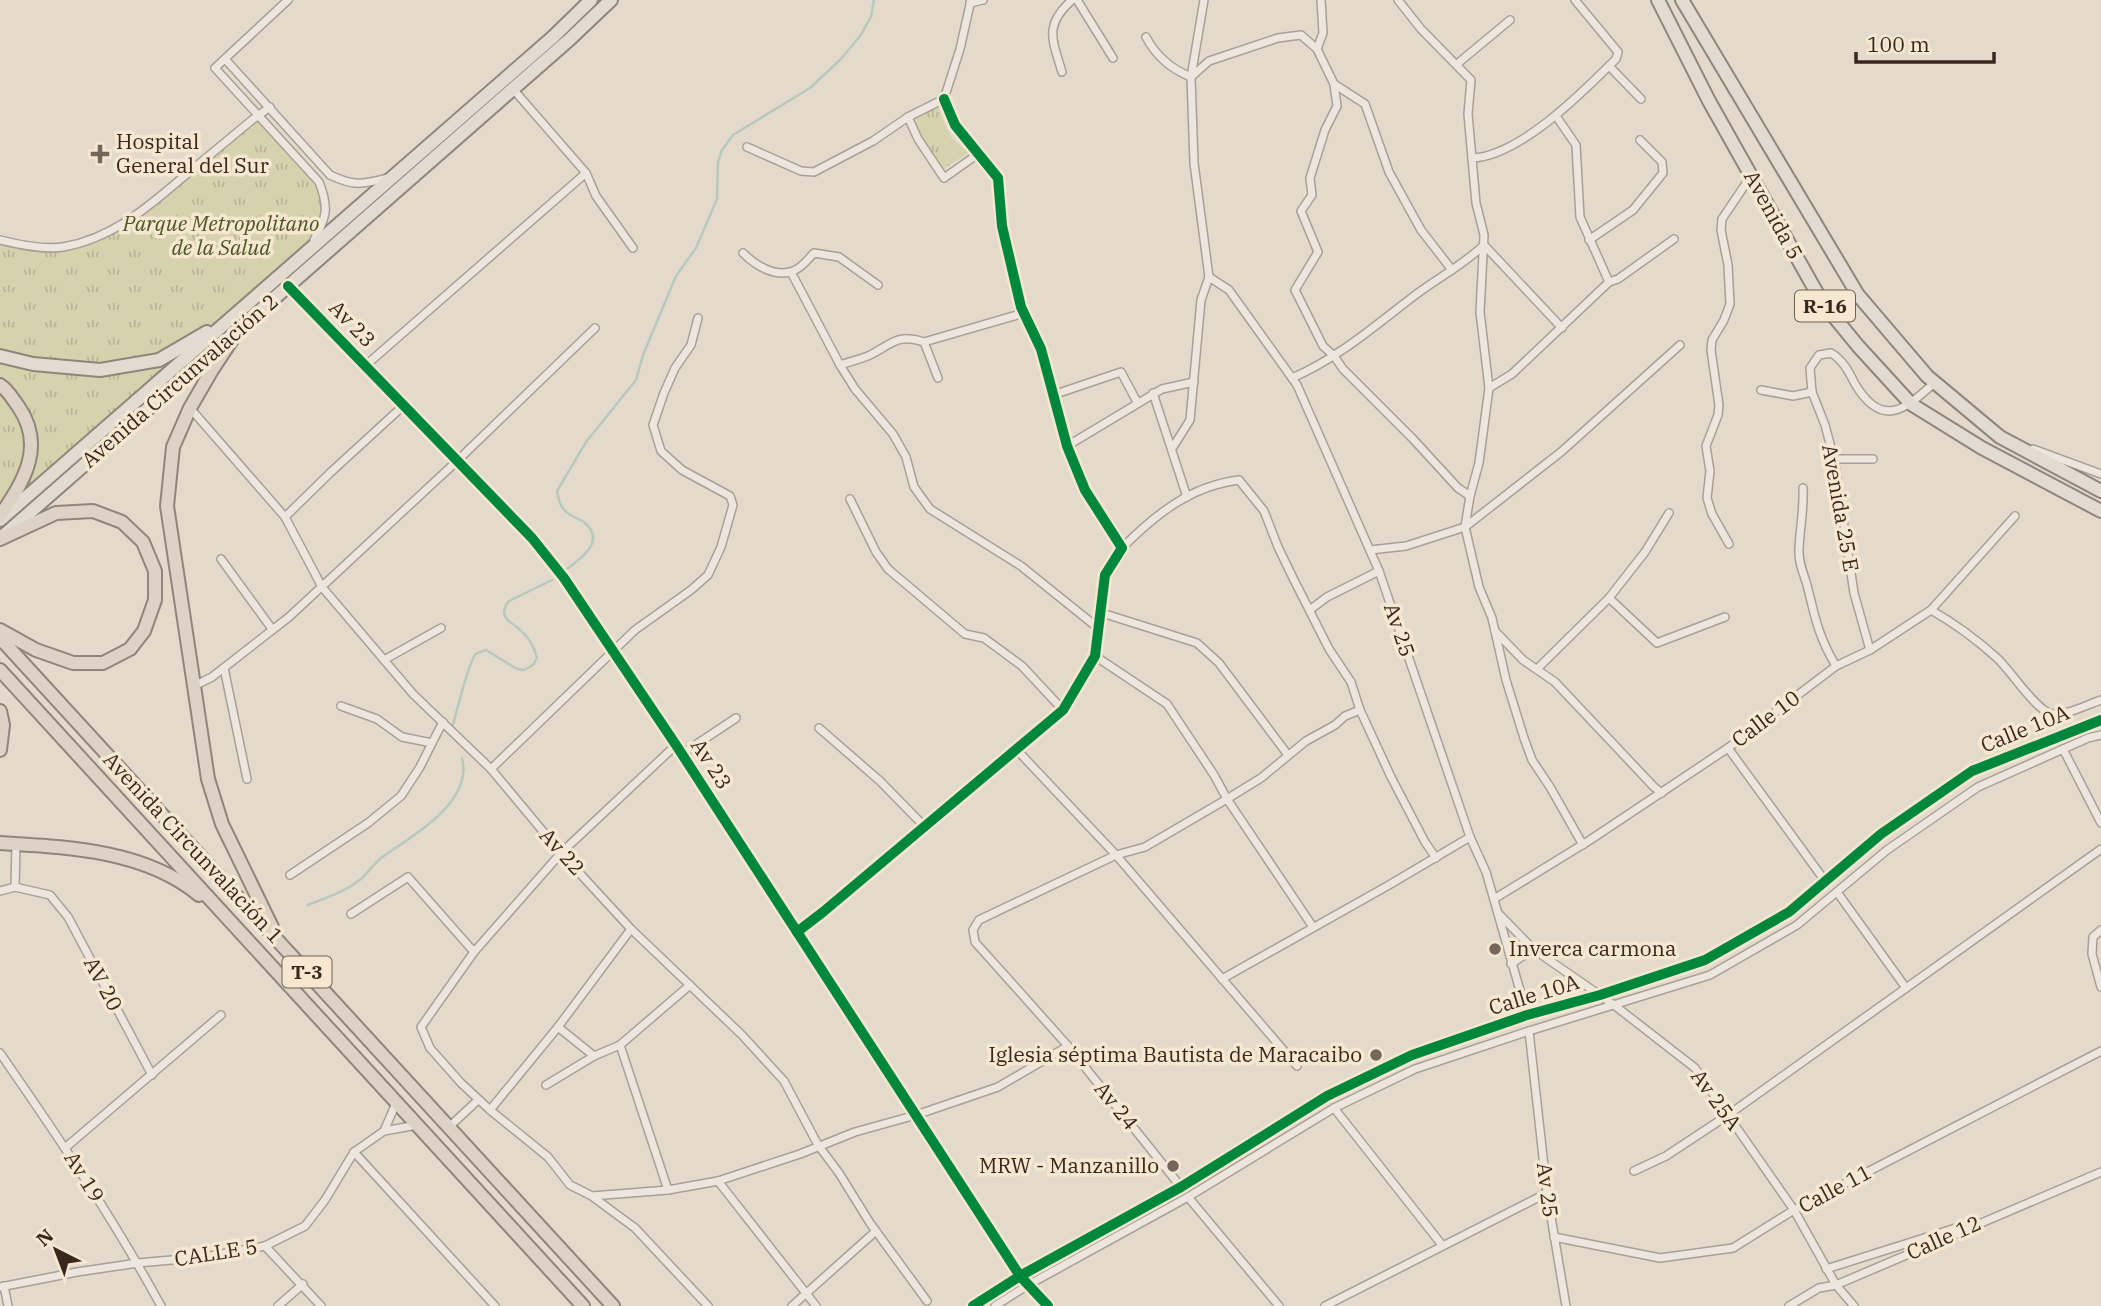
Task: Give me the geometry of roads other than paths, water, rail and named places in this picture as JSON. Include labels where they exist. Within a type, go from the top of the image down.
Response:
[{"type":"highway","points":[[236,323],[190,408],[173,447],[167,506],[208,779],[222,824],[281,943]]},
{"type":"highway","points":[[0,385],[6,389],[28,421],[32,451],[23,483],[0,518]]},
{"type":"highway","points":[[0,630],[36,650],[73,663],[103,663],[130,649],[144,631],[155,600],[155,572],[143,542],[122,522],[93,511],[56,513],[1,537]]},
{"type":"highway","name":"Avenida Circunvalación 1","points":[[0,638],[613,1306]]},
{"type":"highway","name":"Avenida Circunvalación 1","points":[[0,670],[238,926],[583,1306]]},
{"type":"highway","points":[[0,711],[3,725],[0,750]]},
{"type":"highway","points":[[0,844],[67,847],[133,860],[183,881],[238,926]]},
{"type":"main road","name":"Avenida Circunvalación 2","points":[[1,537],[236,323],[309,250],[553,37],[590,0]]},
{"type":"main road","name":"Avenida Circunvalación 2","points":[[0,518],[236,323],[288,286],[611,0]]},
{"type":"main road","name":"Avenida 5","points":[[1658,0],[1751,176],[1822,302],[1858,346],[1911,404],[1982,448],[2101,511]]},
{"type":"main road","name":"Avenida 5","points":[[1682,0],[1858,295],[1935,382],[2000,437],[2101,491]]},
{"type":"main road","points":[[0,356],[33,364],[100,370],[159,360],[236,323]]},
{"type":"street","points":[[288,0],[215,68],[319,182],[327,201],[324,217],[309,250]]},
{"type":"street","points":[[984,0],[971,1],[960,49],[944,99],[955,125],[998,178],[1002,226],[1024,313],[1041,349],[1067,446],[1085,490],[1122,548]]},
{"type":"street","points":[[1062,72],[1052,40],[1056,14],[1075,0],[1114,58]]},
{"type":"street","points":[[1172,447],[1190,420],[1201,300],[1209,277],[1194,163],[1191,77],[1203,0]]},
{"type":"street","points":[[1317,49],[1323,33],[1321,0]]},
{"type":"street","points":[[1398,0],[1421,29],[1471,80],[1468,114],[1476,203],[1484,245],[1480,312],[1489,388],[1479,463],[1465,527],[1479,587],[1492,618],[1511,699],[1532,760],[1583,845]]},
{"type":"street","points":[[1472,158],[1485,157],[1513,145],[1556,116],[1616,59],[1618,52],[1575,0]]},
{"type":"street","points":[[1458,64],[1510,20]]},
{"type":"street","points":[[1191,77],[1209,61],[1278,38],[1301,35],[1317,49],[1334,84],[1337,106],[1325,130],[1310,178],[1312,195],[1301,211],[1318,252],[1295,290],[1323,346],[1458,488],[1470,496]]},
{"type":"street","points":[[1146,37],[1153,51],[1177,71],[1191,77]]},
{"type":"street","points":[[225,59],[330,175],[350,184],[369,183],[395,176]]},
{"type":"street","points":[[1609,66],[1641,99]]},
{"type":"street","points":[[1334,84],[1365,104],[1389,172],[1421,230],[1452,270]]},
{"type":"street","points":[[513,89],[586,173],[596,196],[633,248]]},
{"type":"street","points":[[747,147],[801,171],[814,172],[944,99]]},
{"type":"street","points":[[0,240],[35,247],[62,247],[88,241],[117,228],[147,209],[270,107]]},
{"type":"street","points":[[1556,116],[1576,145],[1580,217],[1609,282]]},
{"type":"street","points":[[908,117],[918,139],[944,177],[978,154]]},
{"type":"street","points":[[1589,240],[1633,211],[1663,173],[1662,162],[1640,140]]},
{"type":"street","points":[[365,366],[586,173]]},
{"type":"street","points":[[1728,544],[1707,498],[1710,471],[1706,446],[1719,405],[1710,350],[1712,340],[1727,315],[1730,304],[1722,219],[1751,176]]},
{"type":"street","points":[[1489,388],[1512,374],[1609,282],[1618,279],[1674,239]]},
{"type":"street","points":[[1292,378],[1334,356],[1484,245]]},
{"type":"street","points":[[1484,245],[1562,328]]},
{"type":"street","points":[[743,253],[757,267],[790,272],[800,267],[814,253],[839,257],[878,285]]},
{"type":"street","points":[[790,272],[840,365],[893,434],[906,457],[914,487],[930,509],[1021,566],[1098,628]]},
{"type":"street","name":"Av 25","points":[[1209,277],[1229,290],[1297,385],[1370,550],[1470,836],[1486,872],[1527,1015]]},
{"type":"street","name":"Av 23","points":[[288,286],[532,538],[564,578],[682,754],[1020,1276],[1048,1306]]},
{"type":"street","points":[[840,365],[871,355],[890,342],[903,338],[924,342],[1024,313]]},
{"type":"street","points":[[491,769],[635,629],[708,575],[721,547],[733,505],[730,496],[682,470],[661,451],[653,425],[671,376],[691,345],[698,318]]},
{"type":"street","points":[[194,686],[223,668],[322,587],[595,328]]},
{"type":"street","points":[[924,342],[938,377]]},
{"type":"street","points":[[1370,550],[1406,545],[1465,527],[1561,452],[1680,345]]},
{"type":"street","name":"Avenida 25 E","points":[[1870,650],[1854,593],[1834,459],[1812,392],[1810,368],[1819,355],[1831,353],[1844,363],[1861,394],[1881,410],[1900,410],[1911,404]]},
{"type":"street","points":[[1053,395],[1121,372],[1137,402]]},
{"type":"street","points":[[1067,446],[1153,393],[1194,382]]},
{"type":"street","points":[[1911,404],[1935,382]]},
{"type":"street","points":[[1761,390],[1793,396],[1812,392]]},
{"type":"street","points":[[1153,393],[1187,497]]},
{"type":"street","points":[[285,517],[403,406]]},
{"type":"street","name":"Av 22","points":[[190,408],[285,517],[322,587],[413,694],[491,769],[561,853],[631,929],[742,1035],[784,1081],[817,1145],[927,1301]]},
{"type":"street","points":[[2000,437],[2101,474]]},
{"type":"street","points":[[1834,459],[1873,458]]},
{"type":"street","points":[[797,932],[1063,710],[1096,656],[1105,575],[1122,548],[1161,512],[1215,483],[1238,480],[1264,511],[1278,547],[1329,649],[1350,682],[1360,710],[1397,788],[1436,858]]},
{"type":"street","points":[[1803,488],[1800,562],[1815,623],[1822,643],[1836,666]]},
{"type":"street","points":[[850,499],[876,552],[888,569],[965,634],[984,638],[1022,666],[1063,710]]},
{"type":"street","points":[[1537,669],[1609,598],[1645,552],[1669,513]]},
{"type":"street","name":"Calle 10","points":[[1494,899],[1662,793],[1728,748],[1836,666],[1870,650],[1931,610],[2015,516]]},
{"type":"street","points":[[220,559],[272,629]]},
{"type":"street","points":[[1311,609],[1327,597],[1379,571]]},
{"type":"street","points":[[1609,598],[1657,643],[1725,617]]},
{"type":"street","points":[[1931,610],[1997,658],[2040,706],[2050,713],[2061,713],[2101,700]]},
{"type":"street","points":[[1102,613],[1197,643],[1219,663],[1288,755]]},
{"type":"street","points":[[384,660],[441,628]]},
{"type":"street","points":[[1494,631],[1522,660],[1555,682],[1662,793]]},
{"type":"street","points":[[1096,656],[1167,704],[1214,775],[1227,800],[1313,928]]},
{"type":"street","points":[[223,668],[247,779]]},
{"type":"street","points":[[341,706],[377,719],[402,737],[432,743]]},
{"type":"street","points":[[1116,855],[1145,847],[1227,800],[1261,778],[1306,741],[1335,725],[1345,716],[1360,710]]},
{"type":"street","points":[[682,754],[736,718]]},
{"type":"street","name":"Calle 10A","points":[[973,1306],[1020,1276],[1181,1187],[1327,1096],[1412,1055],[1527,1015],[1600,995],[1705,960],[1789,912],[1881,834],[1972,771],[2101,720]]},
{"type":"street","points":[[290,875],[368,823],[401,796],[420,767],[443,722]]},
{"type":"street","points":[[819,728],[880,781],[925,827]]},
{"type":"street","name":"Calle 10A","points":[[995,1306],[1188,1197],[1334,1108],[1415,1069],[1710,975],[1797,925],[1886,850],[1978,787],[2101,735]]},
{"type":"street","points":[[676,745],[561,853],[474,952],[421,1027],[430,1048],[478,1100],[548,1157],[570,1185],[592,1196],[635,1228],[708,1306]]},
{"type":"street","points":[[1728,748],[1825,881]]},
{"type":"street","points":[[1016,749],[1116,855],[1297,1066]]},
{"type":"street","points":[[2063,749],[2101,823]]},
{"type":"street","points":[[1222,979],[1470,836]]},
{"type":"street","points":[[0,891],[15,887],[16,844]]},
{"type":"street","points":[[1634,1171],[1666,1156],[1728,1115],[2101,849]]},
{"type":"street","name":"Av 24","points":[[1116,855],[979,920],[973,930],[975,942],[1068,1046],[1181,1187]]},
{"type":"street","points":[[351,914],[408,877],[474,952]]},
{"type":"street","name":"AV 20","points":[[15,887],[50,895],[68,917],[152,1075]]},
{"type":"street","points":[[1837,892],[1906,988]]},
{"type":"street","name":"Av 25A","points":[[1497,911],[1534,950],[1614,1005],[1695,1068],[1794,1210],[1826,1269],[1854,1306]]},
{"type":"street","points":[[490,1110],[558,1027],[631,929]]},
{"type":"street","points":[[2101,930],[2093,937],[2092,954],[2101,987]]},
{"type":"street","points":[[1511,964],[1534,950]]},
{"type":"street","points":[[546,1085],[594,1056],[620,1045],[690,985]]},
{"type":"street","points":[[65,1148],[221,1015]]},
{"type":"street","points":[[558,1027],[594,1056]]},
{"type":"street","name":"Av 25","points":[[1529,1031],[1547,1194],[1566,1306]]},
{"type":"street","points":[[620,1045],[668,1190]]},
{"type":"street","points":[[592,1196],[668,1190],[718,1181],[800,1154],[855,1132],[998,1087],[1068,1046]]},
{"type":"street","name":"Calle 11","points":[[1554,1237],[1660,1258],[1733,1248],[1794,1210],[2101,1051]]},
{"type":"street","name":"Av 19","points":[[0,1053],[65,1148],[138,1263],[161,1306]]},
{"type":"street","points":[[384,1132],[397,1100]]},
{"type":"street","points":[[449,1126],[478,1100]]},
{"type":"street","points":[[1334,1108],[1442,1245]]},
{"type":"street","points":[[384,1132],[420,1125]]},
{"type":"street","name":"CALLE 5","points":[[2,1286],[138,1263],[205,1257],[265,1246],[305,1226],[325,1200],[354,1152],[384,1132]]},
{"type":"street","points":[[354,1152],[493,1306]]},
{"type":"street","name":"Calle 12","points":[[1789,1306],[1819,1287],[1836,1285],[2101,1172]]},
{"type":"street","points":[[718,1181],[816,1306]]},
{"type":"street","points":[[1325,1306],[1547,1194]]},
{"type":"street","points":[[1188,1197],[1279,1306]]},
{"type":"street","points":[[1826,1269],[1998,1214]]},
{"type":"street","points":[[792,1306],[876,1231]]},
{"type":"street","points":[[265,1246],[321,1306]]},
{"type":"street","points":[[278,1306],[303,1284]]},
{"type":"street","points":[[2,1286],[8,1306]]},
{"type":"waterway","points":[[564,571],[588,550],[593,537],[585,523],[564,510],[557,491],[586,442],[636,380],[643,355],[676,276],[696,248],[717,199],[718,162],[722,150],[733,135],[810,88],[841,59],[871,17],[874,0]]},
{"type":"waterway","points":[[452,728],[466,676],[476,654],[486,650],[517,669],[524,670],[533,665],[537,658],[532,645],[525,634],[507,620],[504,610],[509,601],[552,580]]},
{"type":"waterway","points":[[308,905],[356,883],[381,858],[437,817],[458,790],[463,774],[462,758]]},
{"type":"place","name":"Hospital General del Sur","points":[[100,154]]},
{"type":"place","name":"Inverca carmona","points":[[1495,949]]},
{"type":"place","name":"Iglesia séptima Bautista de Maracaibo","points":[[1376,1055]]},
{"type":"place","name":"MRW - Manzanillo","points":[[1173,1166]]},
{"type":"park label","name":"Parque Metropolitano de la Salud","points":[[221,236]]}]
